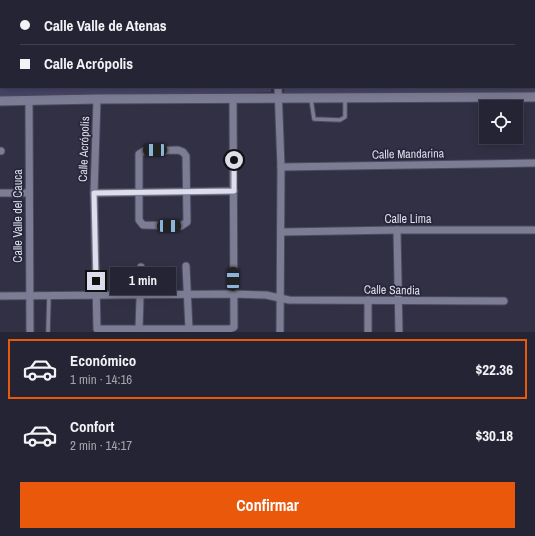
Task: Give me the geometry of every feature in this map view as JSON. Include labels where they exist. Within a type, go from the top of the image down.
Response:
[{"type":"street","points":[[278,88],[280,98],[281,167],[280,332]]},
{"type":"street","points":[[0,101],[345,97],[535,97]]},
{"type":"street","points":[[141,267],[139,329],[233,328],[233,98]]},
{"type":"street","name":"Calle Acrópolis","points":[[97,99],[94,193],[97,329],[139,329]]},
{"type":"street","name":"Calle Valle del Cauca","points":[[29,100],[30,332]]},
{"type":"street","points":[[144,151],[183,152],[186,156],[186,224],[181,226],[145,226],[141,224],[139,220],[139,192],[140,153],[144,151]]},
{"type":"street","name":"Calle Mandarina","points":[[281,167],[535,163]]},
{"type":"street","points":[[94,193],[187,193],[234,191]]},
{"type":"street","points":[[0,193],[29,193]]},
{"type":"street","points":[[397,230],[399,332]]},
{"type":"street","name":"Calle Lima","points":[[281,232],[535,230]]},
{"type":"street","points":[[186,266],[189,329]]},
{"type":"street","name":"Calle Sandia","points":[[0,296],[233,294],[266,295],[289,300],[504,301]]},
{"type":"street","points":[[368,300],[368,332]]},
{"type":"lane","points":[[311,98],[314,119],[340,120],[345,117],[345,97]]},
{"type":"lane","points":[[48,332],[49,296]]},
{"type":"shaded area","points":[[0,88],[271,88],[271,92],[0,99]]},
{"type":"shaded area","points":[[284,88],[535,88],[535,94],[284,95]]},
{"type":"route","points":[[96,281],[94,193],[187,193],[234,191],[234,160]]}]
